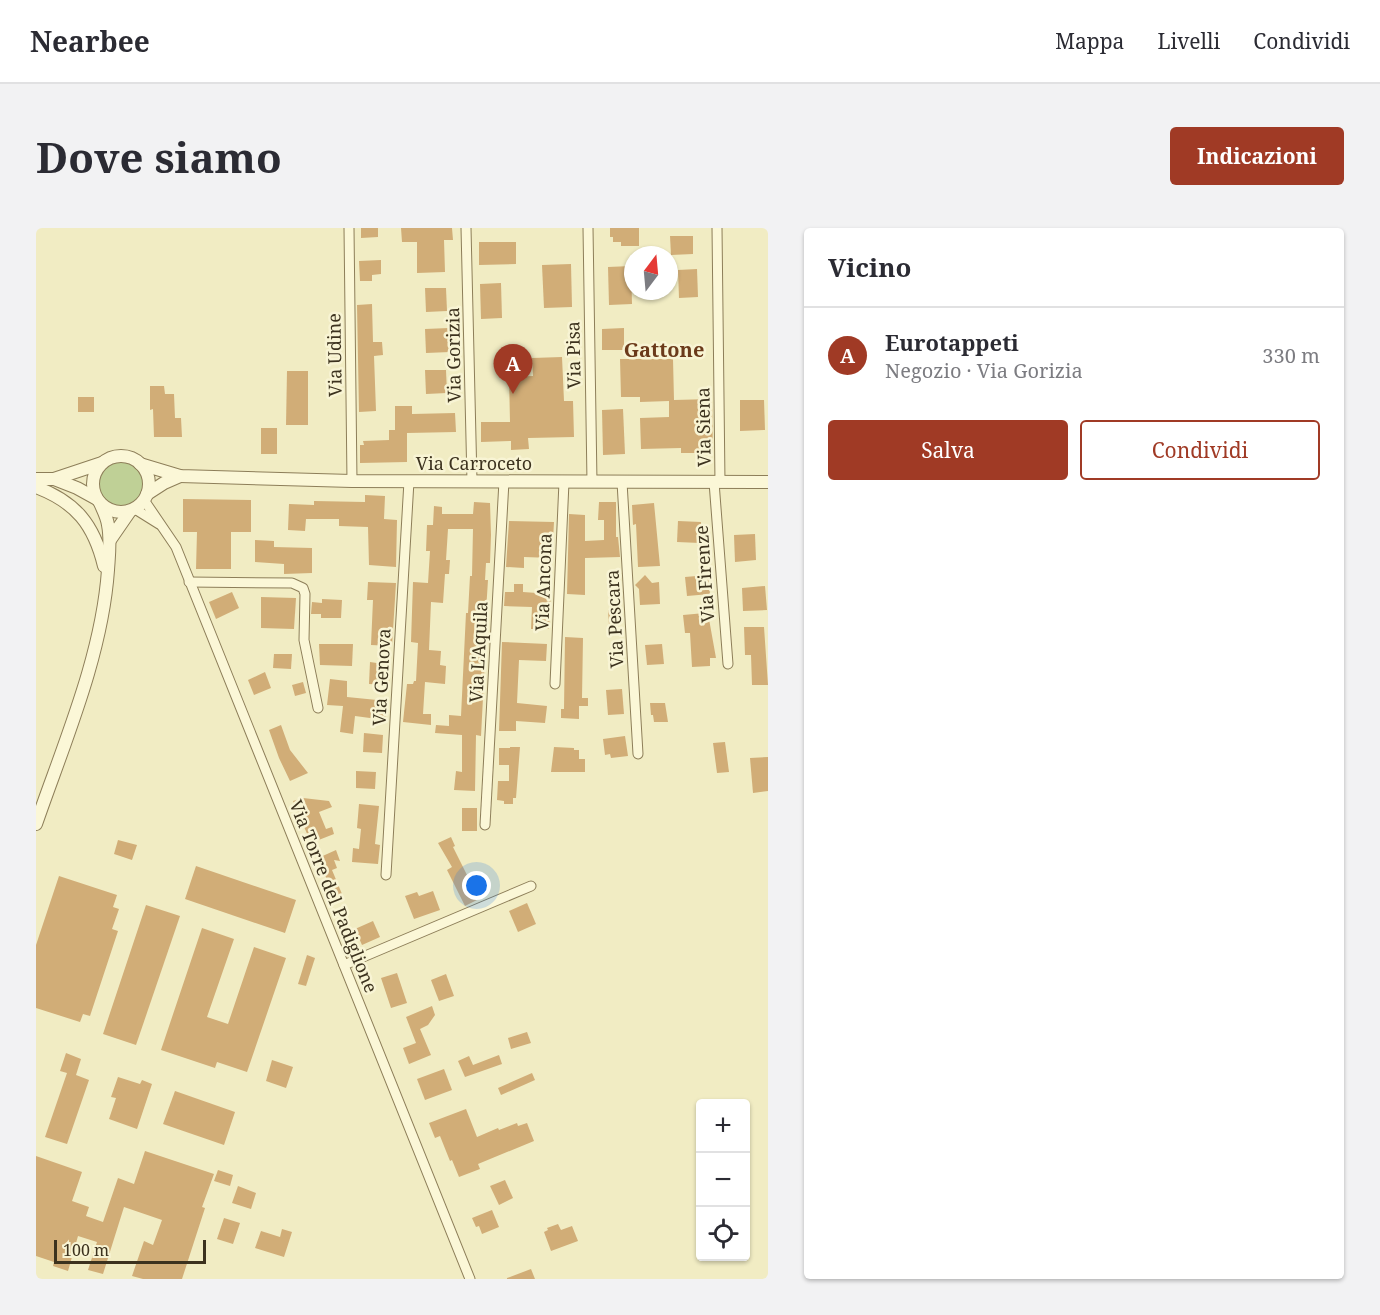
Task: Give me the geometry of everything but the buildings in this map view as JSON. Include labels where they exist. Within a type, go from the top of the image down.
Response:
[{"type":"street","name":"Via Udine","points":[[349,228],[352,481]]},
{"type":"street","name":"Via Gorizia","points":[[466,228],[472,481]]},
{"type":"street","name":"Via Pisa","points":[[588,228],[592,482]]},
{"type":"street","name":"Via Siena","points":[[717,228],[717,482]]},
{"type":"street","points":[[36,479],[54,479],[110,459],[126,457],[140,464],[147,474],[149,488],[110,540]]},
{"type":"street","points":[[36,824],[91,665],[100,630],[110,540],[108,522],[93,486],[93,480],[104,462]]},
{"type":"street","name":"Via Carroceto","points":[[140,464],[180,476],[352,481],[768,482]]},
{"type":"street","name":"Via Carroceto","points":[[139,503],[164,483],[180,476]]},
{"type":"street","points":[[54,479],[77,488],[114,512],[139,503]]},
{"type":"street","name":"Via Genova","points":[[386,875],[409,481]]},
{"type":"street","name":"Via L'Aquila","points":[[485,825],[504,481]]},
{"type":"street","name":"Via Ancona","points":[[555,684],[564,482]]},
{"type":"street","name":"Via Pescara","points":[[622,482],[638,754]]},
{"type":"street","name":"Via Firenze","points":[[717,482],[728,664]]},
{"type":"street","points":[[36,487],[64,500],[81,515],[100,549],[107,580]]},
{"type":"street","name":"Via Torre del Padiglione","points":[[139,503],[163,527],[176,547],[470,1279]]},
{"type":"street","points":[[189,582],[292,583],[303,588],[305,594],[304,640],[318,708]]},
{"type":"street","points":[[344,965],[531,886]]},
{"type":"green space","points":[[121,461],[137,468],[144,484],[137,500],[121,507],[105,500],[98,484],[105,468]]},
{"type":"place","name":"Eurotappeti","points":[[513,394]]},
{"type":"district","name":"Gattone","points":[[664,349]]}]
